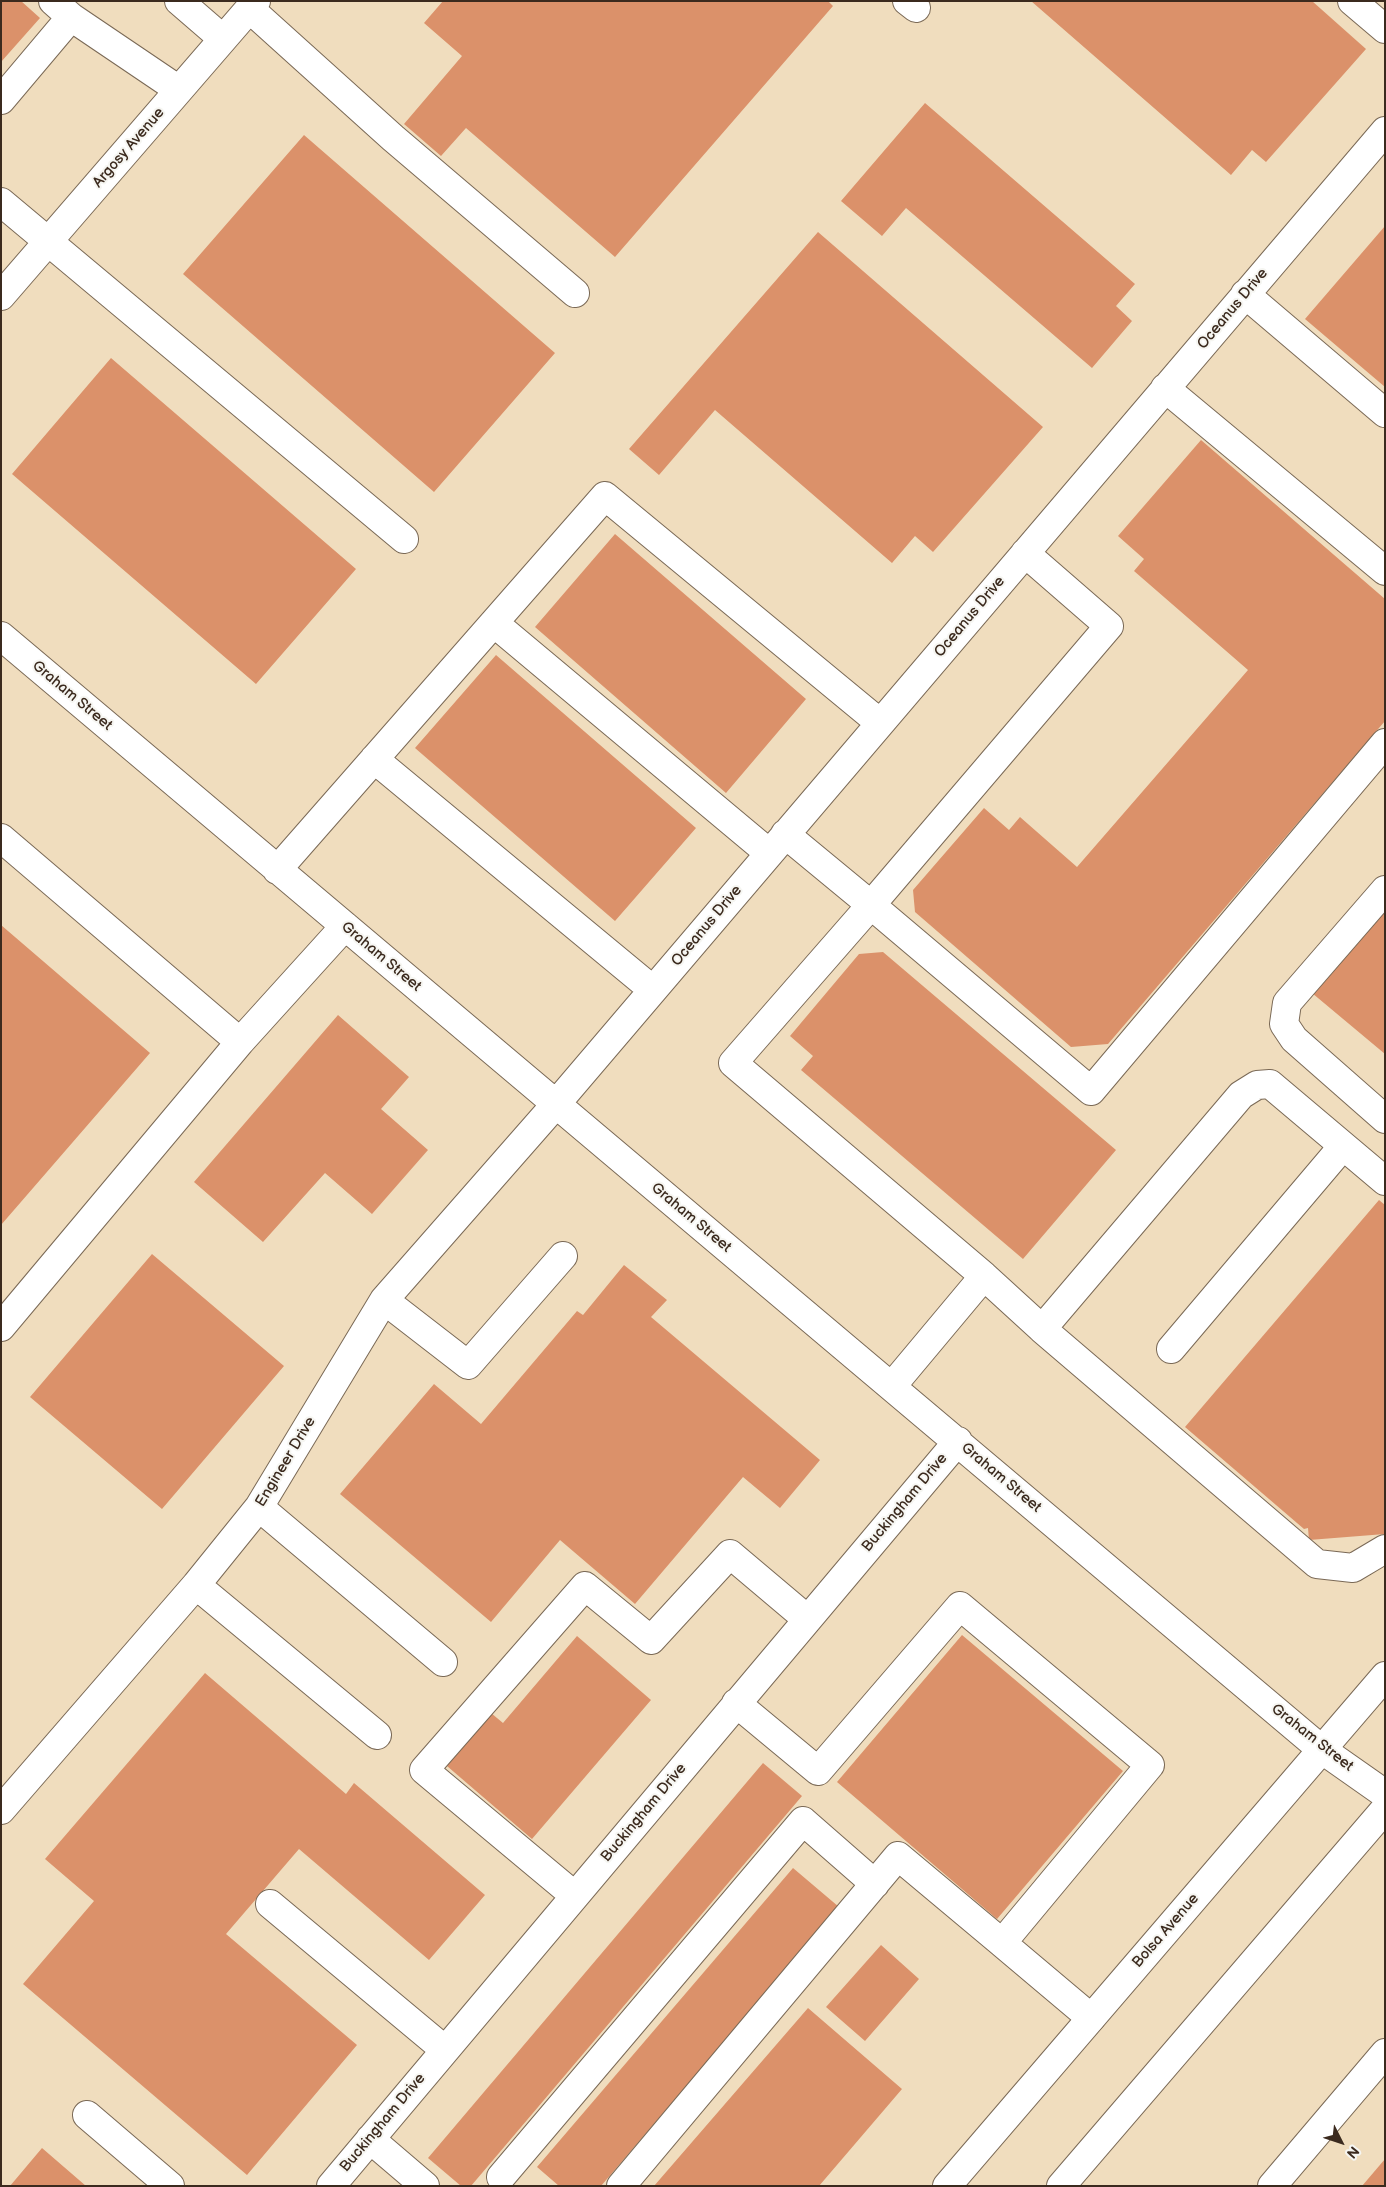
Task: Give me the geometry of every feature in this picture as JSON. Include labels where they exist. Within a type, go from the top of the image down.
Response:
[{"type":"street","points":[[179,1],[223,39]]},
{"type":"street","points":[[1352,1],[1385,29]]},
{"type":"street","points":[[253,5],[393,138],[575,293]]},
{"type":"street","name":"Argosy Avenue","points":[[1,296],[253,5]]},
{"type":"street","points":[[1,100],[62,9],[179,90]]},
{"type":"street","name":"Oceanus Drive","points":[[556,1104],[1384,132]]},
{"type":"street","points":[[1,202],[404,539]]},
{"type":"street","points":[[1245,294],[1385,413]]},
{"type":"street","points":[[1165,388],[1385,571]]},
{"type":"street","points":[[277,870],[605,496],[880,723]]},
{"type":"street","points":[[1025,553],[1109,626],[734,1063],[1317,1564],[1353,1568],[1385,1549]]},
{"type":"street","points":[[494,623],[777,843],[871,905],[1091,1091],[1385,743]]},
{"type":"street","name":"Graham Street","points":[[1,636],[1321,1749],[1385,1794]]},
{"type":"street","points":[[374,759],[652,990]]},
{"type":"street","points":[[1,838],[240,1042]]},
{"type":"street","points":[[1385,890],[1287,1003],[1284,1024],[1294,1039],[1385,1119]]},
{"type":"street","points":[[1,1326],[240,1042],[345,926]]},
{"type":"street","points":[[1042,1329],[1241,1094],[1257,1085],[1270,1084],[1385,1181]]},
{"type":"street","name":"Engineer Drive","points":[[1,1810],[196,1585],[259,1507],[384,1300],[556,1104]]},
{"type":"street","points":[[1171,1348],[1343,1146]]},
{"type":"street","points":[[384,1300],[468,1364],[564,1256]]},
{"type":"street","points":[[892,1386],[984,1276]]},
{"type":"street","name":"Buckingham Drive","points":[[331,2186],[958,1441]]},
{"type":"street","points":[[259,1507],[443,1662]]},
{"type":"street","points":[[575,1896],[424,1770],[586,1586],[651,1640],[730,1554],[807,1619]]},
{"type":"street","points":[[196,1585],[377,1735]]},
{"type":"street","points":[[736,1703],[818,1771],[960,1606],[1150,1765],[1002,1943]]},
{"type":"street","name":"Bolsa Avenue","points":[[947,2186],[1385,1676]]},
{"type":"street","points":[[1061,2186],[1385,1809]]},
{"type":"street","points":[[501,2183],[803,1821],[875,1884]]},
{"type":"street","points":[[621,2186],[898,1856],[1091,2018]]},
{"type":"street","points":[[270,1904],[444,2050]]},
{"type":"street","points":[[1272,2186],[1385,2053]]},
{"type":"street","points":[[87,2115],[170,2186]]},
{"type":"street","points":[[370,2139],[425,2186]]},
{"type":"building","points":[[1,1],[21,1],[40,18],[1,62]]},
{"type":"building","points":[[443,1],[828,1],[833,6],[615,257],[466,128],[441,156],[404,124],[462,56],[424,23]]},
{"type":"building","points":[[1031,1],[1312,1],[1366,49],[1266,162],[1252,150],[1231,175]]},
{"type":"building","points":[[925,103],[1135,284],[1116,306],[1132,321],[1092,368],[906,208],[882,236],[841,201]]},
{"type":"building","points":[[304,135],[555,353],[434,492],[183,274]]},
{"type":"building","points":[[1385,226],[1385,387],[1305,319]]},
{"type":"building","points":[[818,232],[1043,427],[933,552],[915,536],[892,563],[715,410],[659,475],[629,449]]},
{"type":"building","points":[[111,358],[356,569],[256,684],[12,474]]},
{"type":"building","points":[[1201,440],[1385,599],[1385,721],[1108,1044],[1071,1047],[915,912],[913,890],[984,808],[1009,830],[1020,817],[1077,867],[1248,670],[1134,571],[1144,559],[1118,536]]},
{"type":"building","points":[[615,534],[806,699],[726,793],[535,627]]},
{"type":"building","points":[[496,655],[696,828],[615,921],[415,748]]},
{"type":"building","points":[[1385,907],[1385,1054],[1312,993]]},
{"type":"building","points":[[1,925],[150,1053],[1,1225]]},
{"type":"building","points":[[883,952],[1116,1150],[1023,1259],[801,1070],[813,1056],[790,1036],[859,954]]},
{"type":"building","points":[[338,1015],[409,1077],[381,1109],[428,1150],[372,1214],[325,1173],[263,1242],[194,1182]]},
{"type":"building","points":[[1379,1200],[1385,1205],[1385,1534],[1309,1540],[1308,1528],[1304,1529],[1185,1427]]},
{"type":"building","points":[[152,1254],[284,1366],[162,1509],[30,1397]]},
{"type":"building","points":[[624,1265],[667,1300],[651,1317],[820,1460],[780,1508],[743,1477],[635,1604],[560,1540],[491,1622],[340,1494],[434,1384],[481,1424],[577,1311],[583,1315]]},
{"type":"building","points":[[962,1635],[1123,1771],[997,1919],[837,1782]]},
{"type":"building","points":[[577,1636],[651,1700],[532,1839],[440,1760],[485,1708],[503,1723]]},
{"type":"building","points":[[205,1673],[346,1794],[354,1783],[485,1895],[429,1960],[299,1849],[226,1934],[357,2045],[247,2175],[23,1984],[94,1901],[45,1859]]},
{"type":"building","points":[[763,1763],[802,1796],[471,2186],[461,2186],[428,2158]]},
{"type":"building","points":[[793,1868],[839,1907],[601,2186],[559,2186],[537,2167]]},
{"type":"building","points":[[881,1945],[919,1979],[865,2041],[826,2007]]},
{"type":"building","points":[[808,2008],[902,2089],[819,2186],[654,2186]]},
{"type":"building","points":[[42,2148],[86,2186],[10,2186]]},
{"type":"building","points":[[1385,2159],[1385,2186],[1362,2186]]}]
